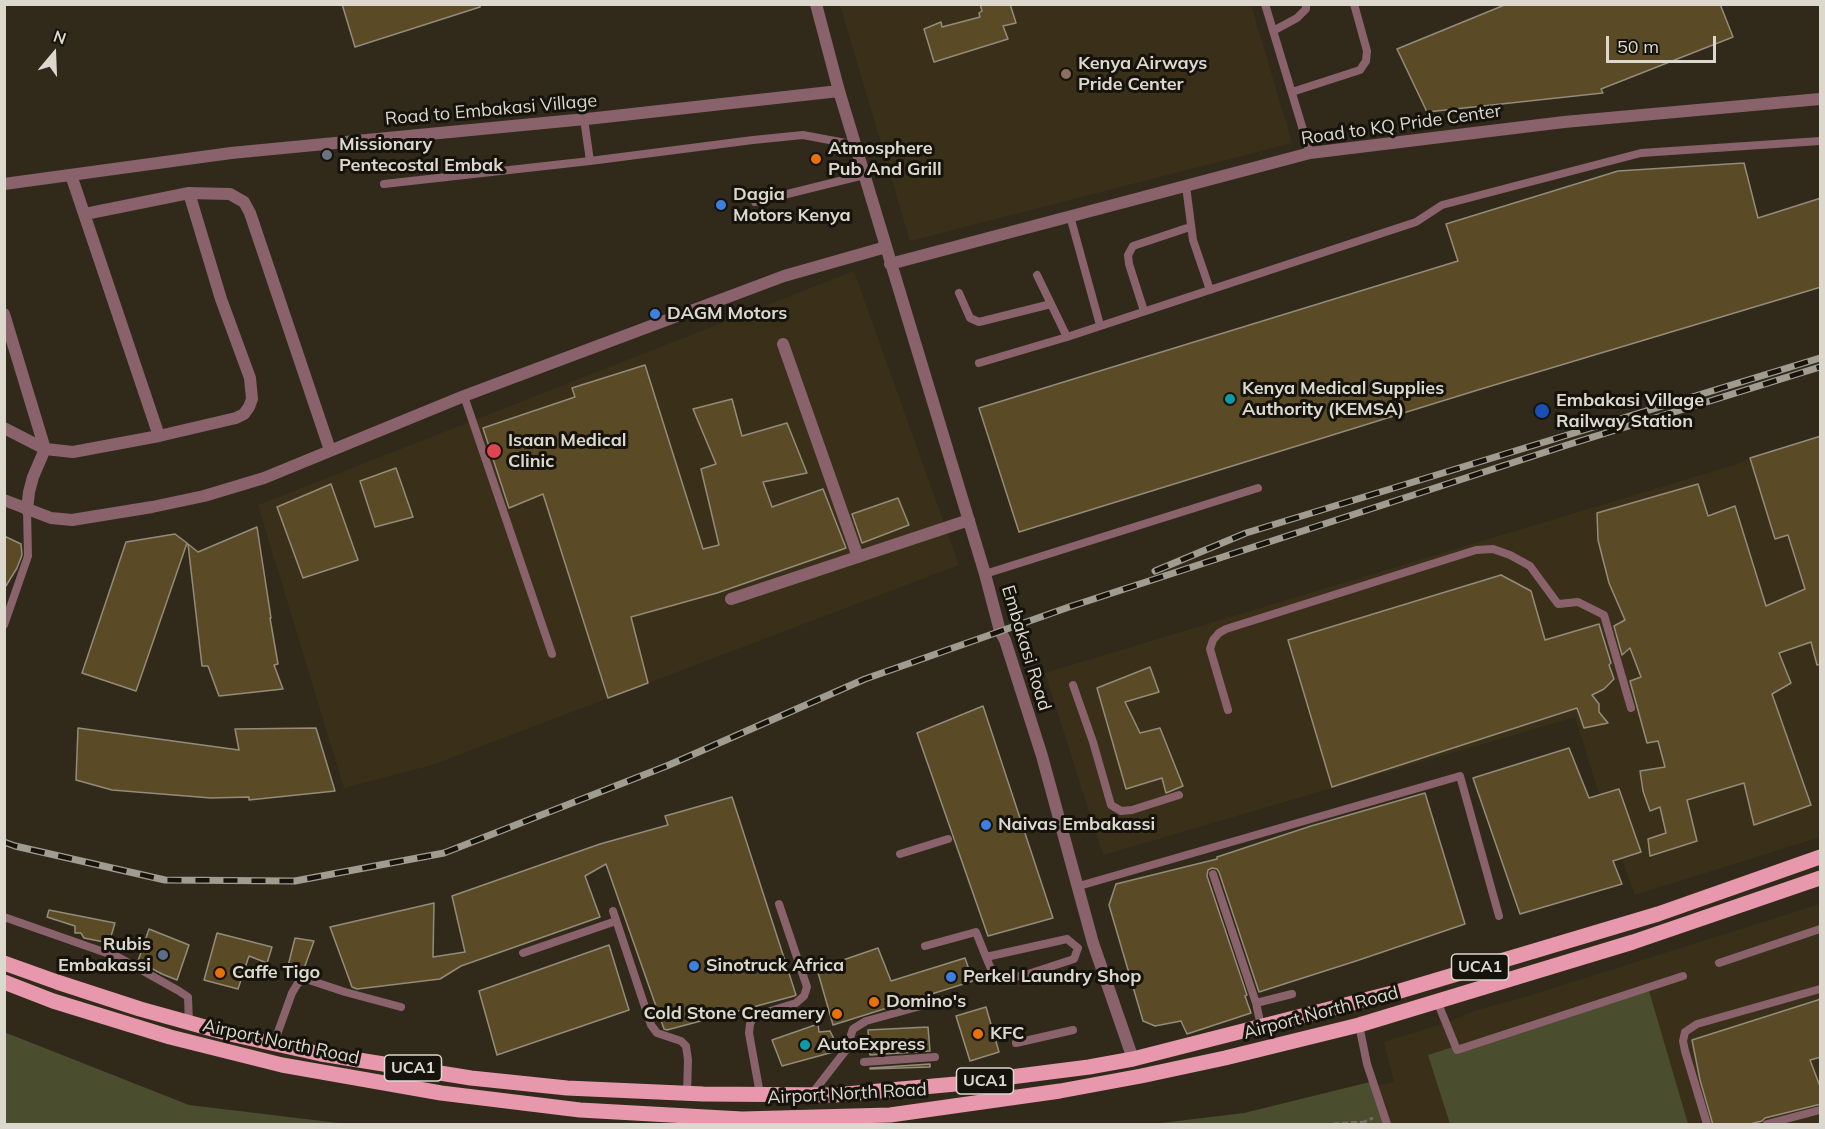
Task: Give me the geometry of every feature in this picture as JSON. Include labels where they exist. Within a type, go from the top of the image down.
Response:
[{"type":"main road","name":"Airport North Road","points":[[4,963],[98,996],[189,1023],[321,1054],[471,1078],[567,1089],[687,1094],[835,1095],[956,1084],[1133,1059],[1400,991],[1646,918],[1821,857]]},
{"type":"main road","name":"Airport North Road","points":[[4,982],[170,1037],[282,1065],[441,1093],[580,1110],[742,1119],[890,1115],[1060,1091],[1141,1076],[1226,1058],[1359,1025],[1632,942],[1821,878]]},
{"type":"street","name":"Embakasi Road","points":[[816,4],[838,91],[969,520],[1000,631],[1005,640],[1042,756],[1093,943],[1133,1059]]},
{"type":"street","name":"Road to Embakasi Village","points":[[4,184],[231,153],[584,119],[838,91]]},
{"type":"street","name":"Road to KQ Pride Center","points":[[890,264],[1310,153],[1563,122],[1821,99]]},
{"type":"street","points":[[72,175],[159,436]]},
{"type":"street","points":[[85,214],[189,193],[230,194],[244,202],[330,450]]},
{"type":"street","points":[[4,428],[45,449],[73,452],[159,436],[236,418],[249,407],[252,399],[250,378],[220,299],[189,193]]},
{"type":"street","points":[[4,500],[51,518],[72,520],[204,496],[264,478],[464,396],[784,276],[886,247]]},
{"type":"street","points":[[4,314],[45,449],[33,477],[27,510]]},
{"type":"street","points":[[783,344],[858,557]]},
{"type":"street","points":[[731,599],[969,520]]},
{"type":"lane","points":[[1265,4],[1310,153]]},
{"type":"lane","points":[[1273,31],[1297,18],[1306,9],[1306,4]]},
{"type":"lane","points":[[1292,92],[1360,70],[1366,61],[1367,51],[1354,4]]},
{"type":"lane","points":[[584,119],[590,161]]},
{"type":"lane","points":[[384,184],[803,135],[856,145]]},
{"type":"lane","points":[[979,363],[1066,337],[1416,222],[1442,204],[1641,153],[1821,141]]},
{"type":"lane","points":[[754,202],[864,175]]},
{"type":"lane","points":[[1186,186],[1193,240],[1209,290]]},
{"type":"lane","points":[[1070,216],[1100,325]]},
{"type":"lane","points":[[1144,311],[1128,255],[1133,246],[1187,228]]},
{"type":"lane","points":[[1037,275],[1066,337]]},
{"type":"lane","points":[[959,293],[970,318],[979,322],[1051,304]]},
{"type":"lane","points":[[464,396],[552,654]]},
{"type":"lane","points":[[985,574],[1258,488]]},
{"type":"lane","points":[[4,625],[28,556],[27,510]]},
{"type":"lane","points":[[1228,710],[1210,649],[1219,633],[1476,550],[1493,549],[1530,566],[1558,604],[1578,603],[1604,615],[1631,708]]},
{"type":"lane","points":[[1073,685],[1093,742],[1111,805],[1121,811],[1132,810],[1179,795]]},
{"type":"lane","points":[[1079,886],[1460,776],[1499,916]]},
{"type":"lane","points":[[900,854],[948,839]]},
{"type":"lane","points":[[1213,874],[1256,1003],[1261,1026]]},
{"type":"lane","points":[[760,1094],[749,1033],[750,1024],[754,1016],[796,1003],[804,996],[807,987],[779,904]]},
{"type":"lane","points":[[613,912],[651,1025],[657,1033],[681,1041],[686,1046],[687,1094]]},
{"type":"lane","points":[[4,917],[118,957],[179,991],[188,997],[189,1023]]},
{"type":"lane","points":[[523,953],[616,921]]},
{"type":"lane","points":[[1719,963],[1821,929]]},
{"type":"lane","points":[[925,946],[976,932],[996,981],[1025,975],[1074,959],[1078,948]]},
{"type":"lane","points":[[986,957],[1067,939],[1078,948]]},
{"type":"lane","points":[[1078,948],[1093,943]]},
{"type":"lane","points":[[1437,1001],[1457,1050],[1683,976]]},
{"type":"lane","points":[[274,1043],[292,993],[298,983],[306,978],[345,992],[401,1007]]},
{"type":"lane","points":[[1707,1125],[1685,1051],[1683,1041],[1685,1032],[1697,1024],[1821,989]]},
{"type":"lane","points":[[1256,1003],[1292,994]]},
{"type":"lane","points":[[811,1095],[846,1050],[853,1029],[866,1021],[944,1000]]},
{"type":"lane","points":[[1359,1025],[1367,1064],[1387,1125]]},
{"type":"lane","points":[[1016,1043],[1073,1030]]},
{"type":"lane","points":[[864,1062],[935,1057]]},
{"type":"lane","points":[[1767,1125],[1821,1110]]},
{"type":"path","points":[[1333,1125],[1364,1122]]},
{"type":"shaded area","name":"Kenya Airways Pride Center","points":[[840,5],[1251,5],[1292,143],[910,241]]},
{"type":"shaded area","points":[[854,271],[959,565],[432,765],[344,788],[258,505]]},
{"type":"shaded area","points":[[1820,436],[1820,837],[1635,895],[1605,813],[1575,717],[1103,855],[1045,673],[1734,465]]},
{"type":"shaded area","points":[[1820,904],[1820,1124],[1246,1124],[1394,1082],[1384,1042],[1445,1023],[1477,1010]]},
{"type":"green space","points":[[1647,984],[1688,1124],[1450,1124],[1428,1055]]},
{"type":"green space","points":[[4,1032],[189,1105],[347,1124],[5,1124]]},
{"type":"green space","points":[[1374,1081],[1384,1124],[1153,1124],[1244,1113]]},
{"type":"building","points":[[342,4],[480,4],[480,7],[355,47]]},
{"type":"building","points":[[980,4],[1010,4],[1016,23],[1003,26],[1008,39],[934,62],[924,29],[941,22],[942,27],[980,17],[979,13],[982,11]]},
{"type":"building","points":[[1507,4],[1720,4],[1733,37],[1601,89],[1603,93],[1427,112],[1397,49]]},
{"type":"building","points":[[1744,163],[1758,218],[1821,198],[1821,287],[1019,532],[979,408],[1458,261],[1446,224],[1618,171]]},
{"type":"building","points":[[645,365],[703,549],[719,545],[701,469],[716,464],[693,409],[732,399],[742,436],[787,423],[807,473],[763,482],[772,507],[823,489],[846,548],[717,593],[631,617],[648,683],[608,698],[543,494],[509,508],[483,428],[575,397],[572,388]]},
{"type":"building","points":[[1821,436],[1821,664],[1817,665],[1811,642],[1779,653],[1791,683],[1772,694],[1811,805],[1754,825],[1744,783],[1687,800],[1697,841],[1650,856],[1648,839],[1666,833],[1660,807],[1650,811],[1643,791],[1640,771],[1665,767],[1658,741],[1647,743],[1630,681],[1641,677],[1630,648],[1622,655],[1614,626],[1625,620],[1609,583],[1598,540],[1597,513],[1698,484],[1708,516],[1735,506],[1766,606],[1805,589],[1788,535],[1775,539],[1750,458]]},
{"type":"building","points":[[396,468],[413,517],[375,527],[360,481]]},
{"type":"building","points":[[331,484],[358,560],[303,578],[277,507]]},
{"type":"building","points":[[898,498],[909,525],[862,543],[852,514]]},
{"type":"building","points":[[257,527],[278,664],[274,665],[283,689],[219,696],[208,666],[202,666],[188,544],[198,552]]},
{"type":"building","points":[[175,534],[187,543],[136,691],[82,673],[126,542]]},
{"type":"building","points":[[4,536],[21,544],[22,555],[4,589]]},
{"type":"building","points":[[1501,575],[1531,591],[1545,640],[1599,624],[1614,679],[1604,689],[1592,695],[1599,704],[1599,712],[1608,723],[1584,728],[1577,708],[1332,787],[1288,640]]},
{"type":"building","points":[[1150,667],[1159,692],[1125,702],[1140,733],[1160,728],[1183,786],[1166,793],[1162,778],[1126,789],[1097,688]]},
{"type":"building","name":"Naivas Embakassi","points":[[983,706],[1053,918],[988,936],[917,733]]},
{"type":"building","points":[[78,728],[239,750],[235,729],[316,728],[335,791],[249,800],[249,797],[211,798],[112,790],[76,780]]},
{"type":"building","points":[[1569,748],[1589,798],[1619,789],[1641,852],[1613,861],[1622,884],[1520,914],[1473,778]]},
{"type":"building","points":[[1425,793],[1465,924],[1259,992],[1219,872],[1212,868],[1208,870],[1207,876],[1251,1013],[1187,1034],[1181,1021],[1155,1026],[1143,1021],[1109,905],[1116,884],[1217,859],[1217,857],[1311,826]]},
{"type":"building","points":[[732,797],[796,995],[794,996],[664,1029],[606,864],[585,876],[600,917],[461,966],[440,979],[357,989],[352,987],[330,927],[434,903],[433,957],[465,952],[452,896],[600,844],[668,825],[665,816]]},
{"type":"building","points":[[49,910],[115,923],[109,943],[84,938],[81,933],[75,933],[75,926],[47,917]]},
{"type":"building","name":"Rubis Embakassi","points":[[149,929],[189,945],[177,980],[138,961]]},
{"type":"building","points":[[217,933],[272,947],[267,963],[249,956],[238,989],[204,980]]},
{"type":"building","points":[[295,938],[314,941],[302,974],[287,970]]},
{"type":"building","points":[[609,945],[629,1010],[497,1055],[479,991]]},
{"type":"building","points":[[878,948],[891,981],[965,958],[973,981],[833,1025],[817,969]]},
{"type":"building","points":[[1821,999],[1821,1057],[1810,1060],[1821,1089],[1821,1104],[1746,1125],[1713,1125],[1700,1080],[1692,1040]]},
{"type":"building","name":"KFC","points":[[986,1007],[999,1052],[970,1061],[956,1016]]},
{"type":"building","name":"AutoExpress","points":[[818,1024],[819,1032],[830,1031],[839,1049],[782,1066],[772,1040]]},
{"type":"building","points":[[928,1027],[930,1051],[870,1055],[868,1030]]},
{"type":"building","points":[[930,1064],[930,1067],[870,1069],[870,1068]]},
{"type":"railway","points":[[1155,571],[1246,533],[1820,358]]},
{"type":"railway","points":[[4,842],[165,880],[295,881],[444,853],[669,765],[865,679],[1069,607],[1567,445],[1820,367]]},
{"type":"place","name":"Kenya Airways Pride Center","points":[[1066,74]]},
{"type":"place","name":"Missionary Pentecostal Embak","points":[[327,155]]},
{"type":"place","name":"Atmosphere Pub And Grill","points":[[816,159]]},
{"type":"place","name":"Dagia Motors Kenya","points":[[721,205]]},
{"type":"place","name":"DAGM Motors","points":[[655,314]]},
{"type":"place","name":"Kenya Medical Supplies Authority (KEMSA)","points":[[1230,399]]},
{"type":"place","name":"Embakasi Village Railway Station","points":[[1542,411]]},
{"type":"place","name":"Isaan Medical Clinic","points":[[494,451]]},
{"type":"place","name":"Naivas Embakassi","points":[[986,825]]},
{"type":"place","name":"Rubis Embakassi","points":[[163,955]]},
{"type":"place","name":"Sinotruck Africa","points":[[694,966]]},
{"type":"place","name":"Caffe Tigo","points":[[220,973]]},
{"type":"place","name":"Perkel Laundry Shop","points":[[951,977]]},
{"type":"place","name":"Domino's","points":[[874,1002]]},
{"type":"place","name":"Cold Stone Creamery","points":[[837,1014]]},
{"type":"place","name":"KFC","points":[[978,1034]]},
{"type":"place","name":"AutoExpress","points":[[805,1045]]}]
